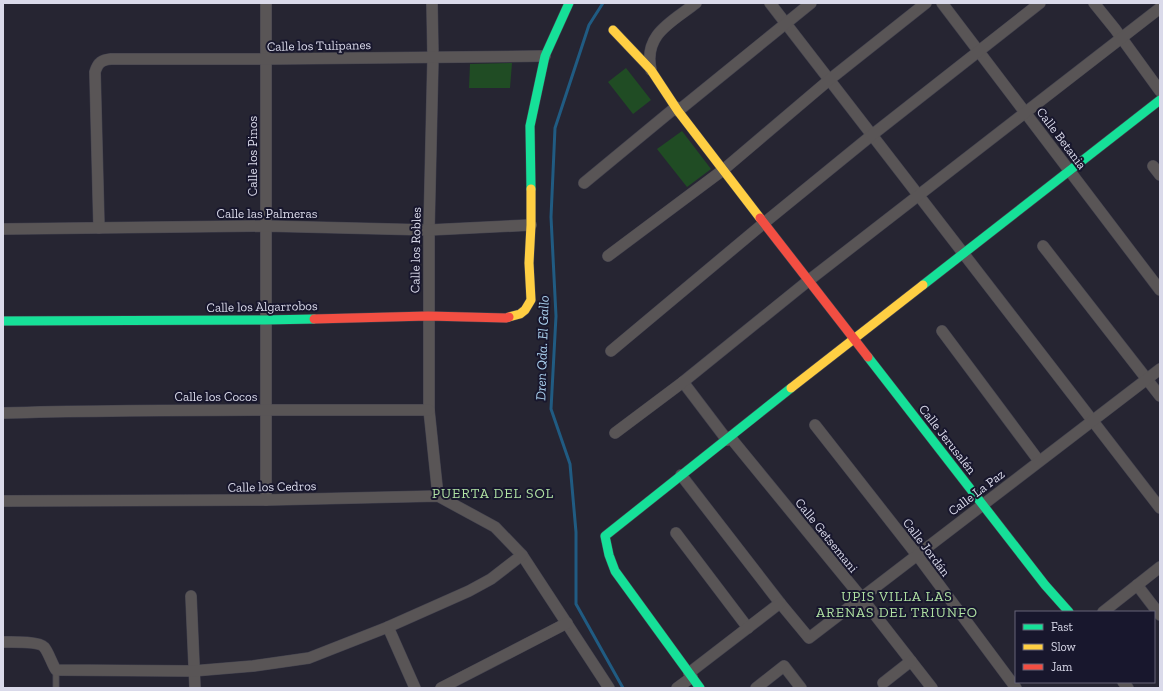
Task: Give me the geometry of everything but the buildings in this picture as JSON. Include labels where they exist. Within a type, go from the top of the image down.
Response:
[{"type":"street","name":"Calle los Pinos","points":[[266,3],[266,500]]},
{"type":"street","name":"Calle los Robles","points":[[432,3],[433,58],[428,316],[429,410],[438,496]]},
{"type":"street","points":[[531,225],[530,126],[545,56],[569,3]]},
{"type":"street","points":[[651,70],[649,59],[654,39],[661,30],[696,3]]},
{"type":"street","points":[[770,3],[1160,508]]},
{"type":"street","points":[[584,183],[811,3]]},
{"type":"street","points":[[608,256],[723,170],[829,80],[926,3]]},
{"type":"street","name":"Calle Betania","points":[[942,3],[1160,290]]},
{"type":"street","points":[[611,352],[764,223],[872,135],[1040,3]]},
{"type":"street","points":[[1094,3],[1160,91]]},
{"type":"street","points":[[615,433],[683,382],[808,281],[1160,8]]},
{"type":"street","name":"Calle Jerusalén","points":[[613,30],[651,70],[677,109],[808,281],[982,505],[1067,611]]},
{"type":"street","name":"Calle los Tulipanes","points":[[99,228],[95,72],[96,67],[104,60],[545,56]]},
{"type":"street","points":[[700,688],[615,571],[609,555],[605,536],[1160,100]]},
{"type":"street","name":"Calle las Palmeras","points":[[3,229],[266,226],[429,230],[531,225]]},
{"type":"street","name":"Calle los Algarrobos","points":[[3,321],[266,320],[428,316],[506,318],[520,314],[525,310],[531,300],[529,263],[531,225]]},
{"type":"street","points":[[1043,246],[1160,396]]},
{"type":"street","points":[[942,331],[1039,462]]},
{"type":"street","name":"Calle La Paz","points":[[780,603],[810,638],[1160,369]]},
{"type":"street","name":"Calle Getsemani","points":[[683,382],[861,598],[932,688]]},
{"type":"street","name":"Calle los Cocos","points":[[3,413],[429,410]]},
{"type":"street","name":"Calle Jordán","points":[[814,425],[917,555],[1013,685]]},
{"type":"street","points":[[677,688],[690,675],[780,603],[681,475]]},
{"type":"street","name":"Calle los Cedros","points":[[3,501],[266,500],[438,496],[495,527],[522,555],[568,623],[609,688]]},
{"type":"street","points":[[676,533],[748,628]]},
{"type":"street","points":[[3,642],[39,644],[44,646],[56,670],[193,671],[252,666],[308,658],[388,627],[469,591],[491,579],[522,555]]},
{"type":"street","points":[[1104,611],[1160,567]]},
{"type":"street","points":[[1137,585],[1160,615]]},
{"type":"street","points":[[191,596],[193,671],[195,688]]},
{"type":"street","points":[[441,688],[568,623]]},
{"type":"street","points":[[388,627],[415,688]]},
{"type":"street","points":[[883,683],[911,661]]},
{"type":"street","points":[[756,688],[784,666],[801,688]]},
{"type":"lane","points":[[56,670],[56,688]]},
{"type":"green space","points":[[512,63],[510,88],[469,88],[470,64]]},
{"type":"green space","points":[[626,68],[651,100],[633,114],[608,82]]},
{"type":"green space","points":[[682,131],[711,169],[687,187],[657,149]]},
{"type":"waterway","name":"Dren Qda. El Gallo","points":[[603,3],[589,25],[555,128],[551,217],[556,316],[551,409],[570,464],[576,532],[576,604],[623,688]]},
{"type":"traffic: fast","points":[[531,189],[530,126],[545,56],[569,3]]},
{"type":"traffic: fast","points":[[923,285],[1160,100]]},
{"type":"traffic: fast","points":[[3,321],[314,319]]},
{"type":"traffic: fast","points":[[868,357],[1045,585],[1068,611]]},
{"type":"traffic: fast","points":[[700,688],[615,571],[609,555],[605,536],[791,388]]},
{"type":"traffic: slow","points":[[613,30],[651,70],[678,111],[760,218]]},
{"type":"traffic: slow","points":[[509,317],[520,314],[525,310],[531,300],[529,263],[531,189]]},
{"type":"traffic: slow","points":[[791,388],[923,285]]},
{"type":"traffic: jam","points":[[760,218],[868,357]]},
{"type":"traffic: jam","points":[[314,319],[428,316],[509,317]]},
{"type":"district","name":"PUERTA DEL SOL","points":[[493,493]]},
{"type":"district","name":"UPIS VILLA LAS ARENAS DEL TRIUNFO","points":[[897,604]]}]
